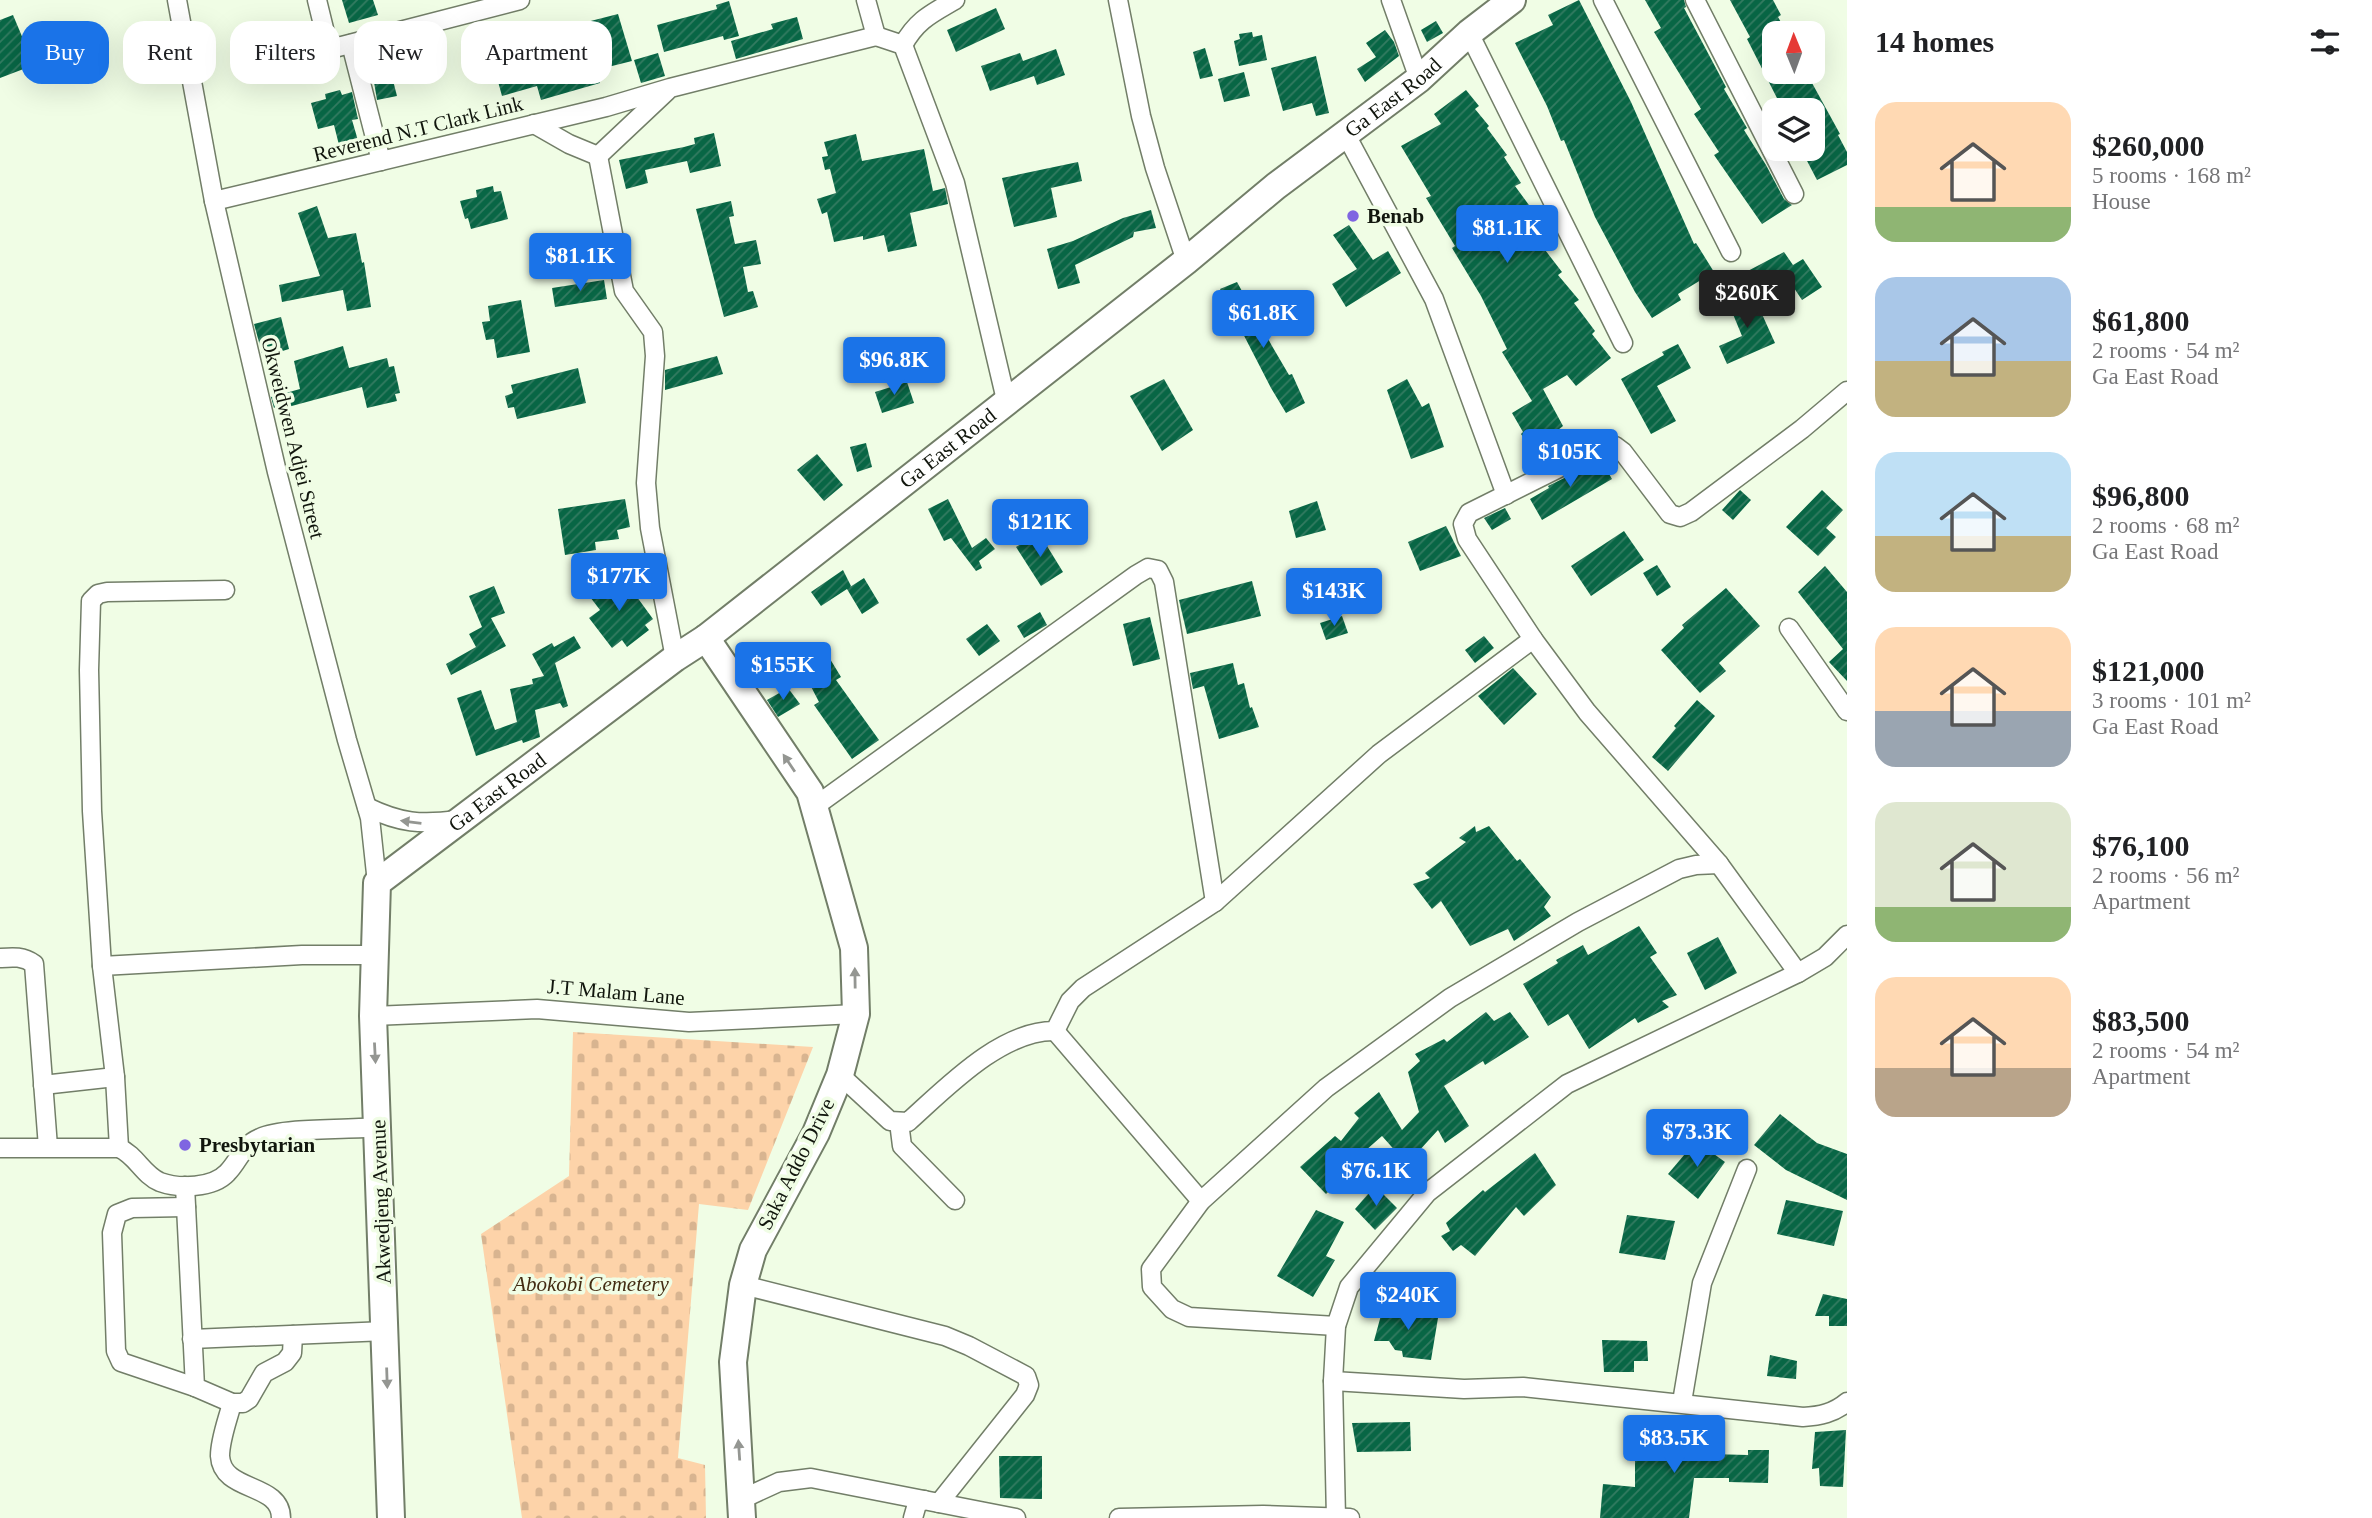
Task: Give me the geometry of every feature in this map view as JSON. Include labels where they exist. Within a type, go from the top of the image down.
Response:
[{"type":"street","name":"Okweidwen Adjei Street","points":[[177,0],[214,201],[277,472],[367,807],[375,847],[376,885]]},
{"type":"street","points":[[317,0],[327,41],[338,47],[520,0]]},
{"type":"street","points":[[866,0],[876,36],[903,45]]},
{"type":"street","points":[[955,0],[924,17],[913,27],[903,45],[955,183],[1006,400]]},
{"type":"street","points":[[1118,0],[1155,168],[1186,261]]},
{"type":"street","points":[[1391,0],[1419,79]]},
{"type":"street","name":"Ga East Road","points":[[376,885],[457,820],[675,658],[706,638],[1345,133],[1419,79],[1469,33],[1512,0]]},
{"type":"street","points":[[1603,0],[1731,252]]},
{"type":"street","points":[[1695,0],[1794,194]]},
{"type":"street","points":[[1469,33],[1623,344]]},
{"type":"street","name":"Reverend N.T Clark Link","points":[[214,201],[606,107],[876,36]]},
{"type":"street","points":[[351,44],[381,160]]},
{"type":"street","points":[[598,156],[670,88]]},
{"type":"street","points":[[534,124],[569,144],[598,156]]},
{"type":"street","points":[[1345,133],[1434,299],[1506,495]]},
{"type":"street","points":[[598,156],[624,291],[653,332],[655,356],[646,483],[650,528],[675,658]]},
{"type":"street","points":[[1798,973],[1719,864],[1587,712],[1533,639],[1467,539],[1463,524],[1469,513],[1605,445],[1615,446],[1623,453],[1670,514],[1680,516],[1691,513],[1802,429],[1847,391]]},
{"type":"street","points":[[814,807],[1136,575],[1148,568],[1158,570],[1164,582],[1215,902]]},
{"type":"street","points":[[119,1148],[115,1077],[102,966],[92,811],[89,670],[92,601],[99,594],[107,592],[225,590]]},
{"type":"street","points":[[1789,628],[1847,709]]},
{"type":"street","name":"Saka Addo Drive","points":[[706,638],[810,792],[854,948],[856,1014],[840,1074],[816,1133],[753,1250],[743,1285],[733,1362],[742,1509]]},
{"type":"street","points":[[1055,1031],[1070,1001],[1083,988],[1215,902],[1380,754],[1533,639]]},
{"type":"street","points":[[367,807],[391,819],[414,824],[457,820]]},
{"type":"street","points":[[1336,1326],[1189,1317],[1172,1309],[1152,1287],[1151,1269],[1201,1201],[1326,1088],[1450,998],[1578,922],[1679,869],[1719,864]]},
{"type":"street","name":"Akwedjeng Avenue","points":[[376,885],[373,1016],[391,1518]]},
{"type":"street","points":[[1119,1518],[1263,1515],[1340,1518],[1333,1381],[1336,1326],[1349,1287],[1427,1193],[1567,1084],[1798,973],[1825,957],[1847,935]]},
{"type":"street","points":[[102,966],[302,955],[374,955]]},
{"type":"street","points":[[0,958],[18,957],[34,964],[48,1147]]},
{"type":"street","name":"J.T Malam Lane","points":[[373,1016],[537,1009],[689,1022],[856,1014]]},
{"type":"street","points":[[840,1074],[890,1121],[908,1122],[968,1070],[1011,1042],[1040,1031],[1055,1031],[1201,1201]]},
{"type":"street","points":[[43,1085],[115,1077]]},
{"type":"street","points":[[899,1122],[902,1146],[955,1200]]},
{"type":"street","points":[[0,1148],[119,1148],[134,1157],[160,1182],[185,1186],[217,1181],[232,1167],[243,1149],[260,1138],[281,1132],[378,1127]]},
{"type":"street","points":[[1682,1402],[1702,1283],[1746,1169]]},
{"type":"street","points":[[185,1186],[195,1387]]},
{"type":"street","points":[[186,1207],[132,1208],[117,1214],[112,1233],[116,1350],[121,1363],[195,1387],[232,1403],[243,1403],[249,1399],[264,1373],[285,1362],[292,1353],[293,1335]]},
{"type":"street","points":[[743,1285],[945,1336],[1026,1376],[1029,1385],[1025,1395],[932,1502],[917,1504],[912,1518]]},
{"type":"street","points":[[192,1339],[386,1331]]},
{"type":"street","points":[[1333,1381],[1464,1389],[1524,1387],[1802,1417],[1821,1416],[1847,1402]]},
{"type":"street","points":[[232,1403],[220,1460],[228,1476],[273,1497],[281,1510],[281,1518]]},
{"type":"street","points":[[742,1509],[779,1482],[811,1478],[1016,1518]]},
{"type":"green space","name":"Abokobi Cemetery","points":[[573,1032],[813,1047],[748,1210],[699,1204],[678,1458],[705,1465],[706,1518],[522,1518],[481,1234],[569,1176]]},
{"type":"building","points":[[342,0],[373,0],[378,15],[349,23]]},
{"type":"building","points":[[1579,0],[1631,102],[1694,244],[1696,243],[1714,272],[1678,294],[1681,300],[1652,318],[1595,217],[1564,140],[1561,141],[1547,106],[1515,43],[1553,25],[1548,15]]},
{"type":"building","points":[[1645,0],[1684,0],[1684,8],[1726,87],[1724,89],[1747,128],[1744,130],[1784,199],[1792,205],[1762,224],[1714,155],[1719,152],[1694,114],[1701,109],[1654,32],[1661,28]]},
{"type":"building","points":[[1730,0],[1773,0],[1781,15],[1778,17],[1780,21],[1762,21],[1762,69],[1747,39],[1750,37]]},
{"type":"building","points":[[729,1],[739,36],[724,40],[723,36],[664,52],[657,25],[717,9],[716,5]]},
{"type":"building","points":[[996,8],[1005,29],[956,52],[947,30]]},
{"type":"building","points":[[618,14],[632,61],[612,66],[612,21],[591,21]]},
{"type":"building","points":[[13,15],[21,34],[21,70],[0,78],[0,20]]},
{"type":"building","points":[[797,17],[803,39],[736,59],[731,41],[773,29],[771,24]]},
{"type":"building","points":[[1436,21],[1443,33],[1427,42],[1421,30]]},
{"type":"building","points":[[1385,30],[1394,42],[1399,56],[1365,82],[1357,69],[1376,57],[1366,43]]},
{"type":"building","points":[[1252,32],[1253,37],[1262,35],[1267,60],[1239,66],[1234,41],[1240,39],[1239,34]]},
{"type":"building","points":[[1205,48],[1213,76],[1200,79],[1193,52]]},
{"type":"building","points":[[1056,49],[1065,75],[1037,85],[1034,76],[990,91],[981,66],[1020,53],[1023,61]]},
{"type":"building","points":[[658,53],[665,76],[641,83],[634,60]]},
{"type":"building","points":[[1316,56],[1329,113],[1316,116],[1312,103],[1283,111],[1271,68]]},
{"type":"building","points":[[1244,72],[1250,96],[1224,102],[1218,79]]},
{"type":"building","points":[[374,84],[394,84],[397,96],[377,100]]},
{"type":"building","points":[[499,84],[597,84],[541,100],[537,86],[502,96]]},
{"type":"building","points":[[1770,84],[1813,84],[1820,98],[1777,98]]},
{"type":"building","points":[[340,90],[342,95],[352,92],[358,119],[352,120],[359,144],[340,149],[334,125],[318,129],[311,103],[326,99],[325,94]]},
{"type":"building","points":[[1466,90],[1479,106],[1475,109],[1489,126],[1487,128],[1507,155],[1504,157],[1521,183],[1515,186],[1534,212],[1528,217],[1548,242],[1542,246],[1562,272],[1558,275],[1579,300],[1574,303],[1595,331],[1592,334],[1611,358],[1576,386],[1567,375],[1543,389],[1563,426],[1558,430],[1570,450],[1536,467],[1528,454],[1533,451],[1521,434],[1523,432],[1512,413],[1532,401],[1502,352],[1507,349],[1481,296],[1452,248],[1455,246],[1426,198],[1431,196],[1401,146],[1441,124],[1434,114]]},
{"type":"building","points":[[1825,107],[1847,152],[1847,165],[1817,180],[1807,161],[1825,161]]},
{"type":"building","points":[[714,133],[721,166],[690,173],[687,161],[645,170],[648,183],[626,189],[619,160],[695,144],[694,138]]},
{"type":"building","points":[[856,134],[862,161],[924,149],[933,191],[945,188],[948,204],[910,213],[917,246],[888,252],[884,235],[834,242],[827,212],[822,214],[817,199],[836,193],[830,169],[825,170],[822,157],[828,156],[824,142]]},
{"type":"building","points":[[1078,162],[1082,181],[1051,188],[1057,217],[1014,227],[1002,178]]},
{"type":"building","points":[[493,186],[494,192],[501,191],[508,219],[471,229],[460,201],[477,197],[476,190]]},
{"type":"building","points":[[731,201],[734,216],[729,217],[735,244],[756,240],[761,264],[743,267],[748,292],[753,291],[758,307],[724,317],[696,209]]},
{"type":"building","points":[[317,206],[328,238],[356,233],[371,307],[347,311],[343,290],[282,302],[279,285],[320,276],[298,213]]},
{"type":"building","points":[[1151,210],[1156,228],[1134,232],[1133,237],[1075,265],[1080,283],[1058,289],[1047,249],[1073,241],[1123,218]]},
{"type":"building","points":[[1349,225],[1373,260],[1388,251],[1401,273],[1346,307],[1332,284],[1357,269],[1333,235]]},
{"type":"building","points":[[1784,252],[1793,265],[1803,259],[1822,287],[1802,300],[1784,273],[1753,289],[1744,273]]},
{"type":"building","points":[[604,280],[607,299],[555,307],[552,288]]},
{"type":"building","points":[[1237,282],[1289,375],[1292,374],[1305,403],[1286,413],[1220,289]]},
{"type":"building","points":[[1752,292],[1775,343],[1727,364],[1719,346],[1742,336],[1728,302]]},
{"type":"building","points":[[521,300],[530,352],[497,358],[494,339],[486,340],[482,322],[490,321],[488,306]]},
{"type":"building","points":[[281,317],[289,349],[263,357],[254,324]]},
{"type":"building","points":[[1678,344],[1691,368],[1657,386],[1676,421],[1651,434],[1621,379]]},
{"type":"building","points":[[343,346],[349,368],[387,358],[389,367],[394,366],[400,393],[395,394],[397,401],[367,408],[362,387],[288,407],[274,408],[271,397],[300,389],[294,361]]},
{"type":"building","points":[[717,356],[723,374],[665,390],[665,370]]},
{"type":"building","points":[[578,368],[586,403],[517,419],[514,407],[508,408],[505,396],[513,393],[511,385]]},
{"type":"building","points":[[1164,379],[1193,430],[1162,451],[1130,396]]},
{"type":"building","points":[[1407,379],[1422,407],[1429,403],[1444,447],[1411,459],[1387,390]]},
{"type":"building","points":[[907,382],[914,403],[882,413],[875,392]]},
{"type":"building","points":[[866,443],[872,467],[857,472],[850,447]]},
{"type":"building","points":[[817,454],[843,485],[824,501],[797,470]]},
{"type":"building","points":[[1601,460],[1612,479],[1542,520],[1530,499],[1549,488],[1548,486]]},
{"type":"building","points":[[1740,490],[1751,500],[1733,520],[1722,510]]},
{"type":"building","points":[[1822,490],[1843,510],[1826,528],[1836,537],[1818,556],[1786,527]]},
{"type":"building","points":[[625,499],[630,527],[617,530],[619,539],[595,542],[596,550],[565,555],[558,509]]},
{"type":"building","points":[[948,499],[972,548],[986,538],[995,549],[979,561],[982,568],[976,571],[951,538],[944,541],[928,509]]},
{"type":"building","points":[[1317,501],[1326,530],[1296,538],[1289,511]]},
{"type":"building","points":[[1505,508],[1511,519],[1492,530],[1484,518]]},
{"type":"building","points":[[1446,526],[1461,556],[1420,571],[1408,542]]},
{"type":"building","points":[[1624,531],[1644,560],[1591,596],[1571,566]]},
{"type":"building","points":[[1039,533],[1063,572],[1041,586],[1016,547]]},
{"type":"building","points":[[1657,565],[1671,587],[1657,596],[1643,573]]},
{"type":"building","points":[[1825,566],[1847,592],[1847,681],[1829,662],[1843,649],[1798,592]]},
{"type":"building","points":[[843,570],[850,587],[864,578],[879,603],[862,614],[847,589],[821,606],[811,592]]},
{"type":"building","points":[[609,576],[618,588],[626,582],[653,619],[645,625],[649,630],[627,647],[622,640],[612,648],[589,618],[600,610],[587,593]]},
{"type":"building","points":[[1252,581],[1261,616],[1187,634],[1179,600]]},
{"type":"building","points":[[494,586],[505,613],[491,618],[506,646],[451,675],[446,664],[476,647],[469,634],[482,627],[469,596]]},
{"type":"building","points":[[1726,588],[1760,626],[1719,663],[1726,671],[1700,693],[1661,650],[1684,628],[1682,625]]},
{"type":"building","points":[[1040,612],[1047,625],[1024,638],[1017,626]]},
{"type":"building","points":[[1342,616],[1348,633],[1326,640],[1320,623]]},
{"type":"building","points":[[1150,617],[1160,659],[1133,666],[1123,624]]},
{"type":"building","points":[[987,624],[1000,641],[979,656],[966,639]]},
{"type":"building","points":[[574,636],[581,648],[555,663],[568,706],[563,708],[560,703],[535,710],[540,737],[523,743],[522,740],[476,756],[457,698],[481,690],[495,730],[517,722],[510,689],[533,684],[532,679],[544,676],[532,654],[552,643],[554,647]]},
{"type":"building","points":[[1484,636],[1494,648],[1475,663],[1465,650]]},
{"type":"building","points":[[809,642],[818,659],[827,654],[841,677],[836,680],[879,740],[852,759],[814,705],[819,702],[792,650]]},
{"type":"building","points":[[1233,663],[1238,685],[1244,683],[1250,708],[1252,707],[1259,727],[1219,739],[1204,686],[1193,689],[1190,673]]},
{"type":"building","points":[[1513,668],[1537,694],[1504,725],[1478,696]]},
{"type":"building","points":[[788,688],[800,704],[778,717],[767,700]]},
{"type":"building","points":[[1697,700],[1715,716],[1668,771],[1652,757]]},
{"type":"building","points":[[1475,826],[1476,832],[1489,826],[1551,897],[1544,907],[1551,916],[1514,941],[1508,929],[1470,946],[1441,901],[1432,909],[1413,884],[1430,878],[1425,873],[1466,842],[1459,838]]},
{"type":"building","points":[[1639,926],[1657,953],[1650,957],[1677,995],[1662,1001],[1669,1007],[1638,1023],[1635,1018],[1589,1049],[1568,1014],[1548,1026],[1523,984],[1558,963],[1556,960],[1583,945],[1588,955]]},
{"type":"building","points":[[1718,937],[1737,973],[1705,990],[1687,953]]},
{"type":"building","points":[[1486,1012],[1494,1021],[1510,1012],[1529,1037],[1485,1065],[1483,1061],[1444,1086],[1469,1126],[1445,1143],[1438,1130],[1407,1164],[1382,1136],[1357,1158],[1360,1161],[1326,1194],[1300,1167],[1335,1136],[1341,1141],[1359,1118],[1354,1113],[1379,1092],[1402,1130],[1419,1112],[1408,1072],[1420,1061],[1415,1054],[1444,1039],[1447,1042]]},
{"type":"building","points":[[1780,1114],[1817,1143],[1847,1154],[1847,1200],[1786,1170],[1754,1145]]},
{"type":"building","points":[[1696,1141],[1725,1162],[1698,1199],[1668,1174]]},
{"type":"building","points":[[1535,1153],[1556,1185],[1524,1216],[1516,1207],[1475,1256],[1461,1245],[1453,1251],[1441,1236],[1450,1231],[1446,1223],[1483,1190],[1485,1192]]},
{"type":"building","points":[[1375,1186],[1397,1208],[1375,1230],[1355,1209]]},
{"type":"building","points":[[1786,1200],[1843,1211],[1834,1246],[1777,1234]]},
{"type":"building","points":[[1316,1210],[1344,1222],[1326,1256],[1335,1260],[1313,1297],[1277,1276]]},
{"type":"building","points":[[1627,1215],[1675,1221],[1665,1260],[1619,1253]]},
{"type":"building","points":[[1823,1294],[1847,1299],[1847,1326],[1829,1326],[1829,1316],[1815,1316]]},
{"type":"building","points":[[1384,1304],[1438,1318],[1431,1360],[1403,1357],[1402,1351],[1395,1350],[1389,1341],[1374,1341]]},
{"type":"building","points":[[1602,1340],[1647,1341],[1648,1361],[1634,1361],[1634,1372],[1604,1372]]},
{"type":"building","points":[[1770,1355],[1797,1361],[1796,1379],[1767,1376]]},
{"type":"building","points":[[1635,1419],[1671,1420],[1671,1453],[1748,1455],[1748,1450],[1769,1450],[1768,1483],[1729,1482],[1729,1478],[1694,1478],[1689,1518],[1600,1518],[1603,1484],[1635,1487]]},
{"type":"building","points":[[1410,1422],[1411,1451],[1357,1452],[1352,1423]]},
{"type":"building","points":[[1846,1430],[1843,1487],[1820,1486],[1819,1468],[1812,1469],[1815,1432]]},
{"type":"building","points":[[999,1456],[1042,1456],[1042,1499],[1000,1498]]},
{"type":"place","name":"Benab","points":[[1353,216]]},
{"type":"place","name":"Presbytarian","points":[[185,1145]]}]
